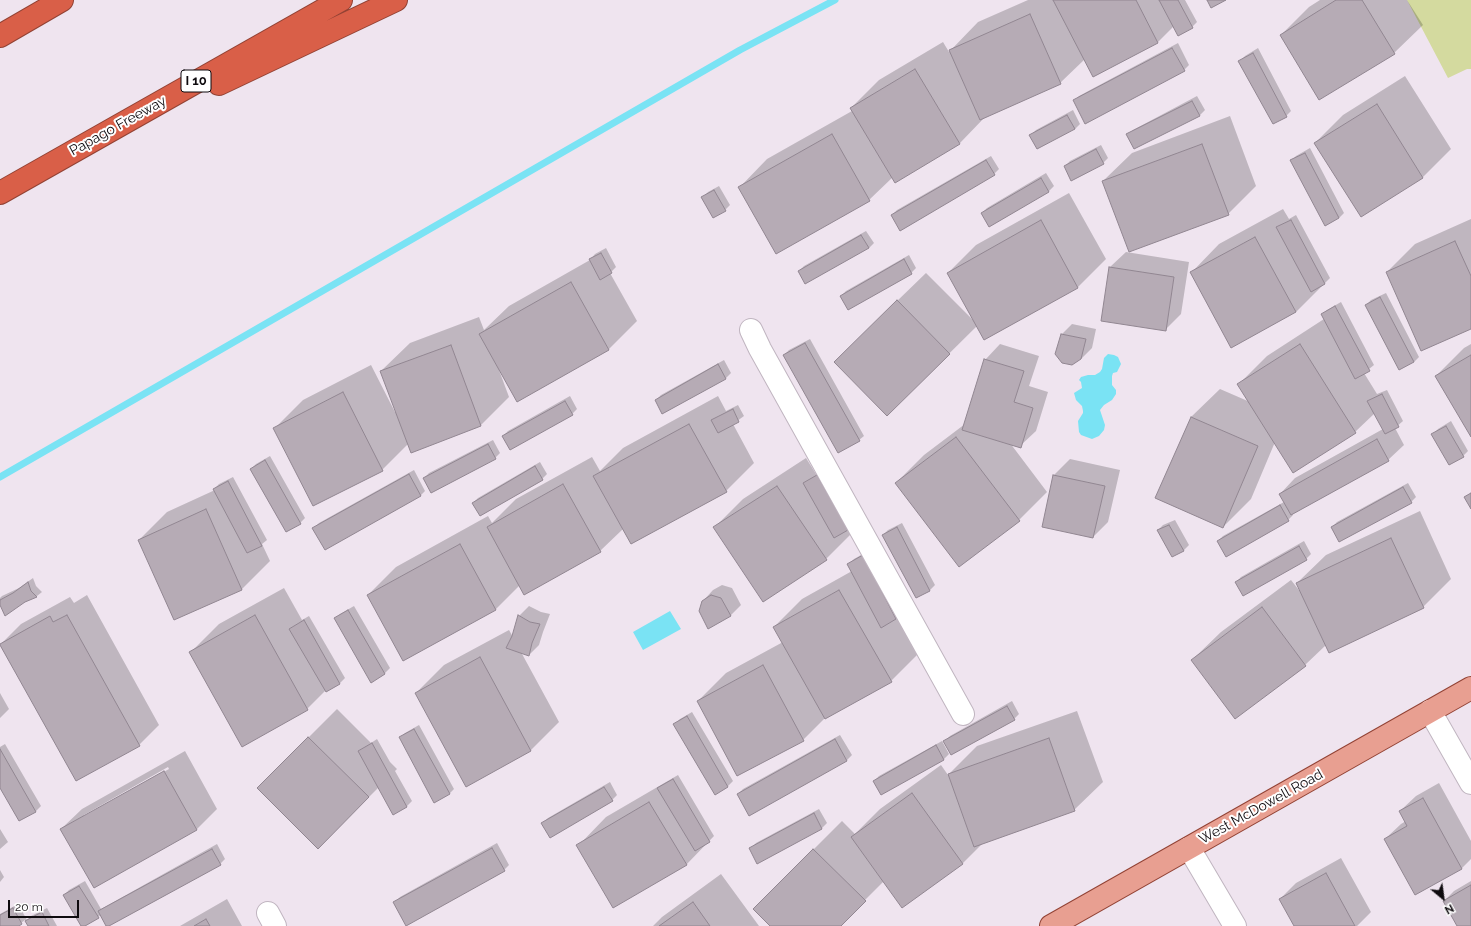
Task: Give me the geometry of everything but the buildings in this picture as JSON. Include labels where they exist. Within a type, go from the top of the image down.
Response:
[{"type":"highway","points":[[0,36],[62,0]]},
{"type":"highway","name":"Papago Freeway","points":[[0,193],[341,0]]},
{"type":"highway","points":[[52,163],[396,0]]},
{"type":"main road","name":"West McDowell Road","points":[[1051,926],[1471,688]]},
{"type":"street","points":[[751,330],[963,714]]},
{"type":"street","points":[[1430,711],[1471,783]]},
{"type":"street","points":[[1189,848],[1235,926]]},
{"type":"green space","points":[[1407,0],[1471,0],[1471,69],[1467,69],[1448,78]]},
{"type":"water","points":[[1108,354],[1118,357],[1121,364],[1117,372],[1113,373],[1112,376],[1112,385],[1116,390],[1116,394],[1112,400],[1104,405],[1100,410],[1105,425],[1104,430],[1099,436],[1092,439],[1081,435],[1079,432],[1078,421],[1083,411],[1082,406],[1076,400],[1074,393],[1082,388],[1079,380],[1081,377],[1095,375],[1100,372],[1104,358]]},
{"type":"water","points":[[670,611],[681,629],[643,650],[633,632]]},
{"type":"waterway","points":[[0,477],[740,50],[835,0]]}]
